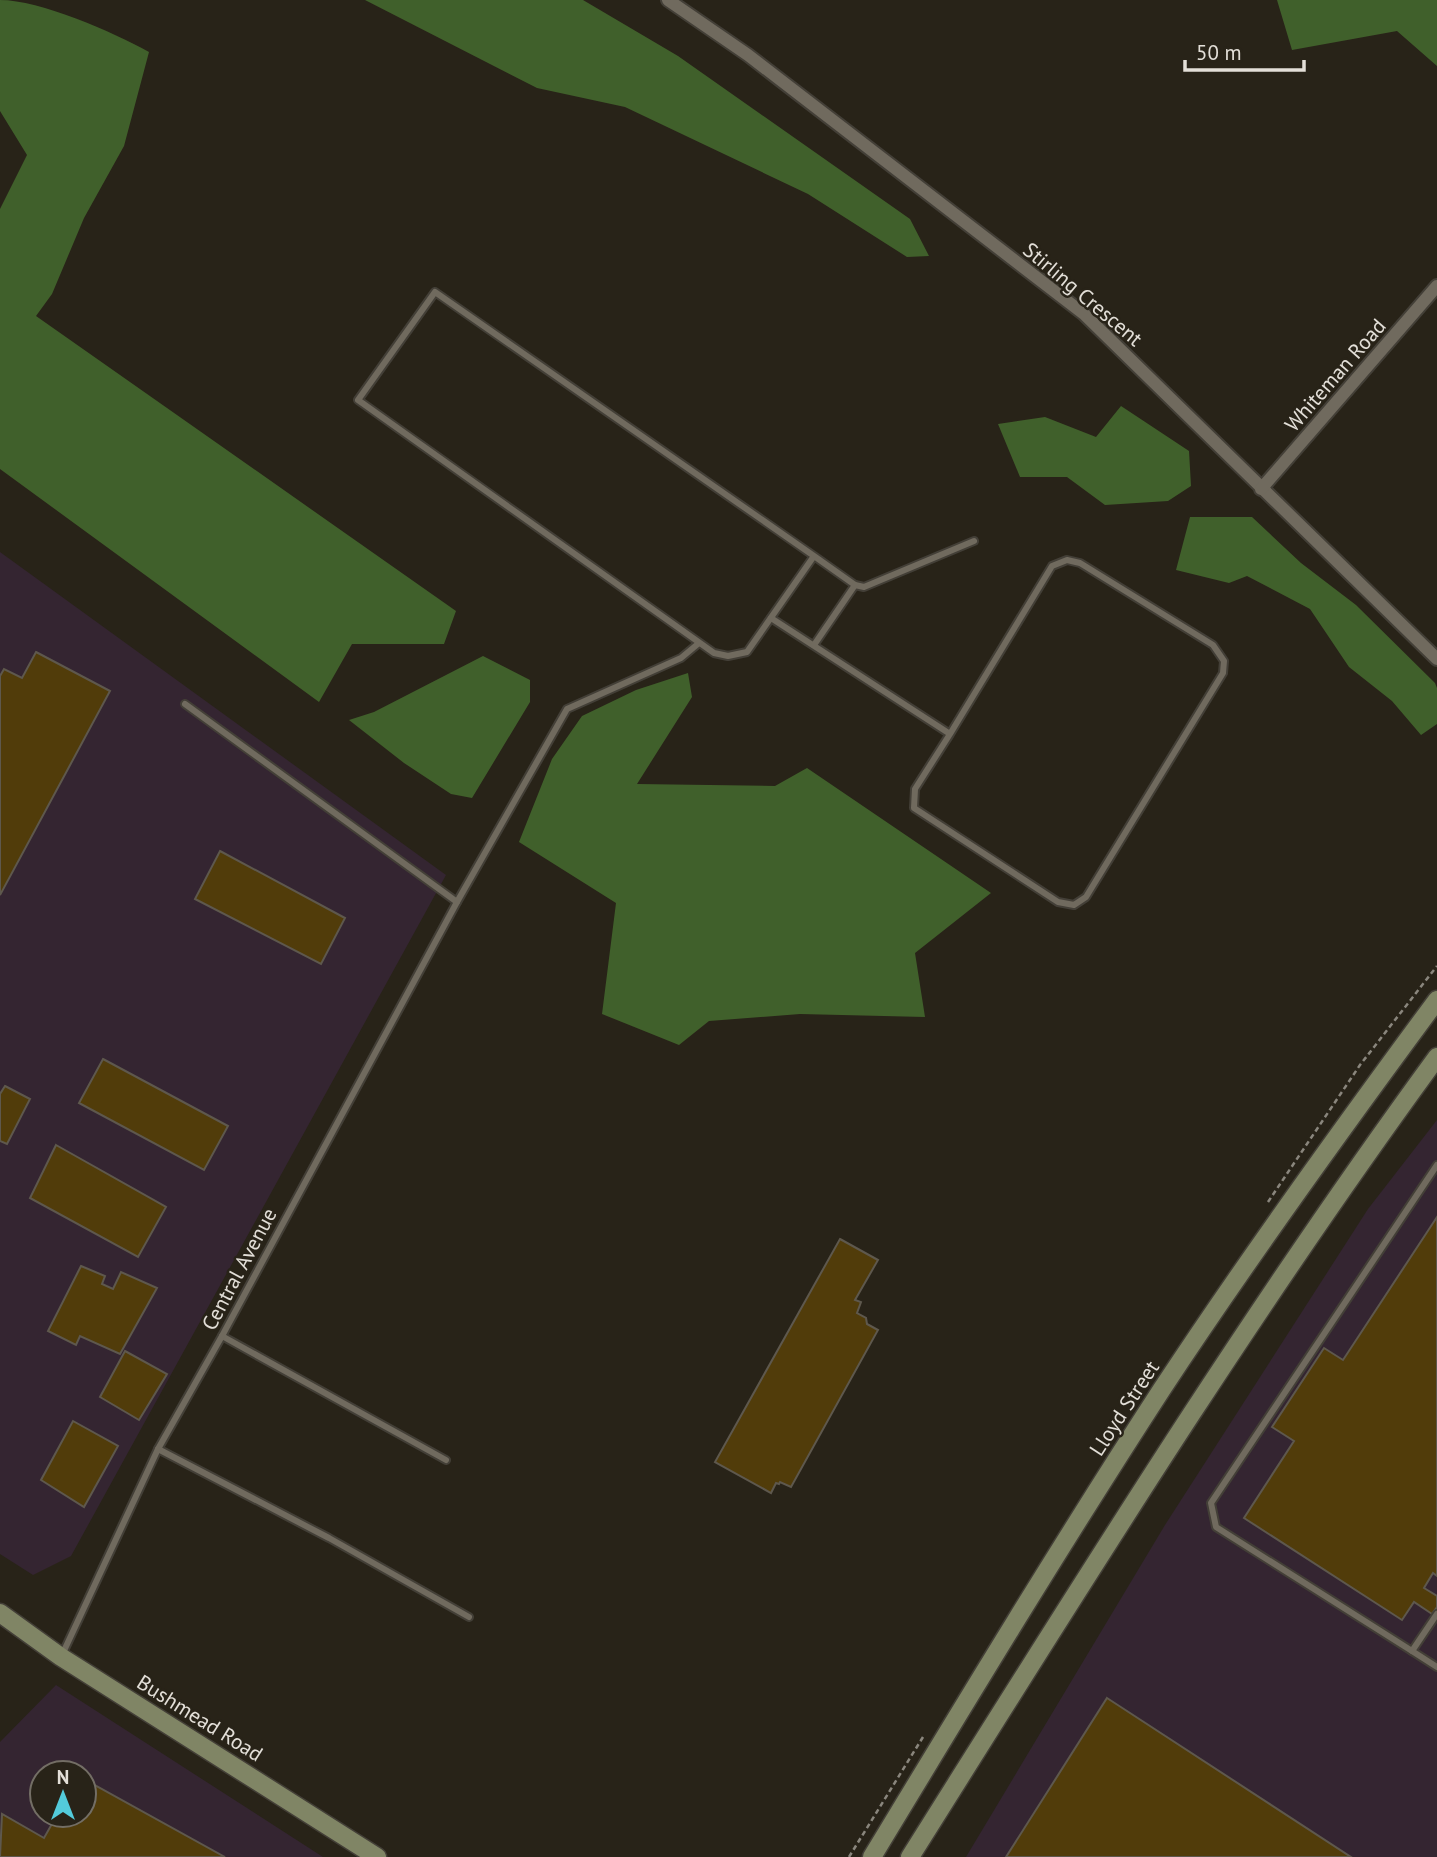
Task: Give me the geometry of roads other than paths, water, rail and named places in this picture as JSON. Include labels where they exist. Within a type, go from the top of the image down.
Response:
[{"type":"main road","name":"Lloyd Street","points":[[872,1857],[1008,1632],[1163,1388],[1347,1122],[1437,1000]]},
{"type":"main road","points":[[910,1857],[1194,1407],[1377,1139],[1437,1057]]},
{"type":"main road","name":"Bushmead Road","points":[[0,1613],[61,1657],[377,1857]]},
{"type":"street","name":"Stirling Crescent","points":[[668,0],[748,55],[1084,314],[1437,659]]},
{"type":"street","name":"Whiteman Road","points":[[1261,489],[1437,286]]},
{"type":"lane","points":[[814,556],[747,652],[728,656],[714,653],[358,401],[435,292],[814,556],[855,585],[864,587],[974,541]]},
{"type":"lane","points":[[1067,560],[1080,563],[1213,645],[1224,661],[1223,673],[1086,897],[1074,905],[1058,902],[914,808],[915,789],[950,734],[1052,566],[1067,560]]},
{"type":"lane","points":[[814,645],[855,585]]},
{"type":"lane","points":[[771,618],[950,734]]},
{"type":"lane","name":"Central Avenue","points":[[61,1657],[158,1449],[457,902],[567,709],[681,658],[699,643]]},
{"type":"lane","points":[[185,704],[457,902]]},
{"type":"lane","points":[[1437,1165],[1212,1503],[1216,1527],[1437,1667]]},
{"type":"lane","points":[[222,1336],[446,1460]]},
{"type":"lane","points":[[158,1449],[329,1538],[470,1617]]},
{"type":"lane","points":[[1412,1651],[1437,1614]]}]
